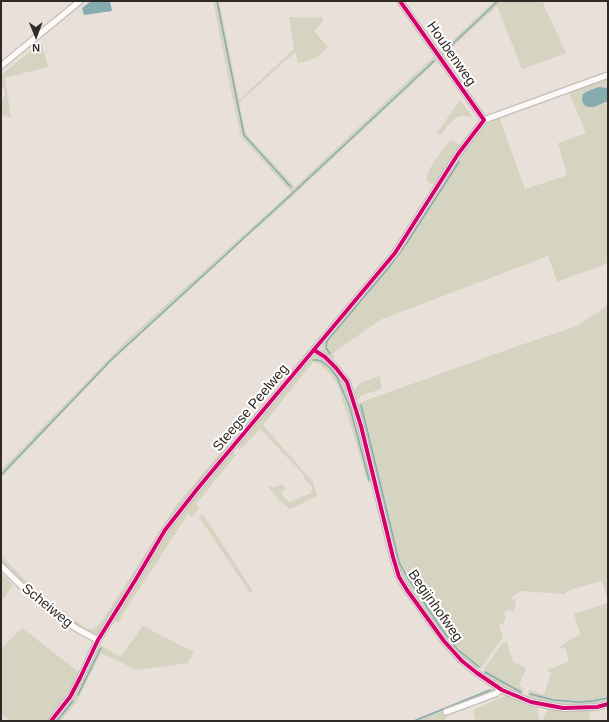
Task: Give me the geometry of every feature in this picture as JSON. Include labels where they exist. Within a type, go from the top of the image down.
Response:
[{"type":"street","points":[[1,66],[80,1]]},
{"type":"street","name":"Houbenweg","points":[[400,1],[484,120]]},
{"type":"street","points":[[484,120],[608,75]]},
{"type":"street","name":"Steegse Peelweg","points":[[51,721],[70,696],[98,640],[165,530],[198,488],[395,253],[458,154],[484,120]]},
{"type":"street","name":"Begijnhofweg","points":[[314,350],[325,357],[347,382],[361,426],[399,576],[407,590],[444,642],[462,661],[477,673],[500,688],[531,702],[563,708],[597,707],[608,704]]},
{"type":"street","name":"Scheiweg","points":[[1,566],[33,597],[54,614],[98,640]]},
{"type":"street","points":[[446,712],[497,693],[500,688]]},
{"type":"green space","points":[[213,1],[219,1],[239,100],[294,49],[289,17],[317,18],[321,16],[323,19],[321,24],[314,31],[328,47],[317,57],[298,63],[295,52],[239,103],[246,134],[295,187],[434,56],[437,61],[266,221],[252,232],[112,361],[1,478],[1,470],[127,340],[291,192],[243,139],[240,133]]},
{"type":"green space","points":[[494,1],[542,1],[566,53],[522,69],[497,6],[442,57],[439,53]]},
{"type":"green space","points":[[41,42],[48,67],[5,78],[11,118],[1,114],[1,100],[5,94],[4,88],[1,88],[1,75]]},
{"type":"green space","points":[[608,79],[608,89],[599,87],[583,94],[594,107],[608,101],[608,263],[557,282],[548,256],[380,320],[333,353],[335,357],[331,360],[324,353],[322,347],[325,341],[408,237],[463,151],[484,125],[499,117],[525,189],[562,177],[567,175],[558,143],[586,133],[569,92]]},
{"type":"green space","points":[[460,100],[473,118],[461,116],[456,118],[447,126],[442,134],[439,135],[437,133]]},
{"type":"green space","points":[[451,140],[462,146],[436,184],[429,183],[427,181],[427,175],[433,163],[447,143]]},
{"type":"green space","points":[[608,305],[608,601],[602,581],[567,591],[565,594],[520,591],[512,597],[512,599],[516,599],[514,612],[507,609],[504,614],[506,618],[503,624],[499,625],[503,637],[481,668],[475,668],[458,655],[420,605],[402,578],[356,404],[577,326]]},
{"type":"green space","points":[[315,354],[324,358],[337,371],[343,383],[352,408],[372,481],[368,483],[338,386],[331,375],[319,364],[313,362],[263,425],[313,482],[317,496],[291,509],[282,503],[268,487],[276,487],[281,484],[284,486],[286,488],[281,492],[281,494],[289,502],[311,493],[312,488],[305,480],[304,475],[260,429],[240,450],[236,445],[310,356]]},
{"type":"green space","points":[[380,376],[381,389],[360,396],[360,399],[357,399],[354,392],[360,383]]},
{"type":"green space","points":[[228,444],[228,449],[185,500],[145,560],[104,628],[97,634],[91,634],[62,618],[34,595],[1,563],[1,556],[40,594],[87,629],[94,629],[99,625],[115,601],[177,504]]},
{"type":"green space","points":[[232,451],[236,455],[196,504],[199,508],[192,517],[188,514],[118,623],[112,620],[175,518]]},
{"type":"green space","points":[[202,513],[253,591],[250,593],[199,517]]},
{"type":"green space","points":[[1,573],[13,585],[1,602]]},
{"type":"green space","points":[[608,603],[608,702],[591,705],[554,705],[527,697],[529,690],[544,695],[551,673],[547,670],[569,662],[565,647],[558,648],[581,634],[574,614]]},
{"type":"green space","points":[[143,626],[194,652],[188,663],[137,670],[101,653],[76,703],[61,721],[53,721],[76,691],[99,644],[120,657]]},
{"type":"green space","points":[[22,628],[79,672],[68,694],[47,721],[11,721],[1,714],[1,646],[3,647]]},
{"type":"green space","points":[[506,642],[513,662],[526,668],[519,686],[524,689],[522,695],[502,687],[485,675],[484,672],[484,669],[501,645]]},
{"type":"green space","points":[[495,687],[495,693],[447,711],[446,721],[411,721]]},
{"type":"green space","points":[[506,694],[537,706],[539,721],[476,721],[473,710],[505,696]]},
{"type":"green space","points":[[548,709],[590,711],[589,721],[544,721],[543,718]]},
{"type":"water","points":[[91,1],[110,1],[112,11],[84,15],[82,8]]},
{"type":"water","points":[[599,87],[608,89],[608,101],[594,107],[584,105],[582,100],[583,94]]},
{"type":"waterway","points":[[217,1],[244,135],[291,187]]},
{"type":"waterway","points":[[443,53],[498,1]]},
{"type":"waterway","points":[[1,475],[111,360],[434,61]]},
{"type":"waterway","points":[[330,354],[326,348],[327,341],[390,266],[459,162]]},
{"type":"waterway","points":[[313,360],[321,361],[330,368],[337,377],[350,408],[369,480]]},
{"type":"waterway","points":[[361,405],[399,562],[407,577],[441,628],[457,649],[479,667]]},
{"type":"waterway","points":[[78,695],[101,648]]},
{"type":"waterway","points":[[485,672],[521,692]]},
{"type":"waterway","points":[[414,721],[490,690]]},
{"type":"waterway","points":[[530,694],[553,700],[578,702],[608,698]]},
{"type":"waterway","points":[[57,721],[73,701]]},
{"type":"cycle path","points":[[51,721],[70,697],[98,640],[165,530],[198,488],[395,253],[458,154],[484,120],[400,1]]},
{"type":"cycle path","points":[[314,350],[325,357],[347,382],[361,426],[399,577],[444,641],[462,661],[477,673],[502,690],[531,702],[563,708],[597,707],[608,704]]}]
